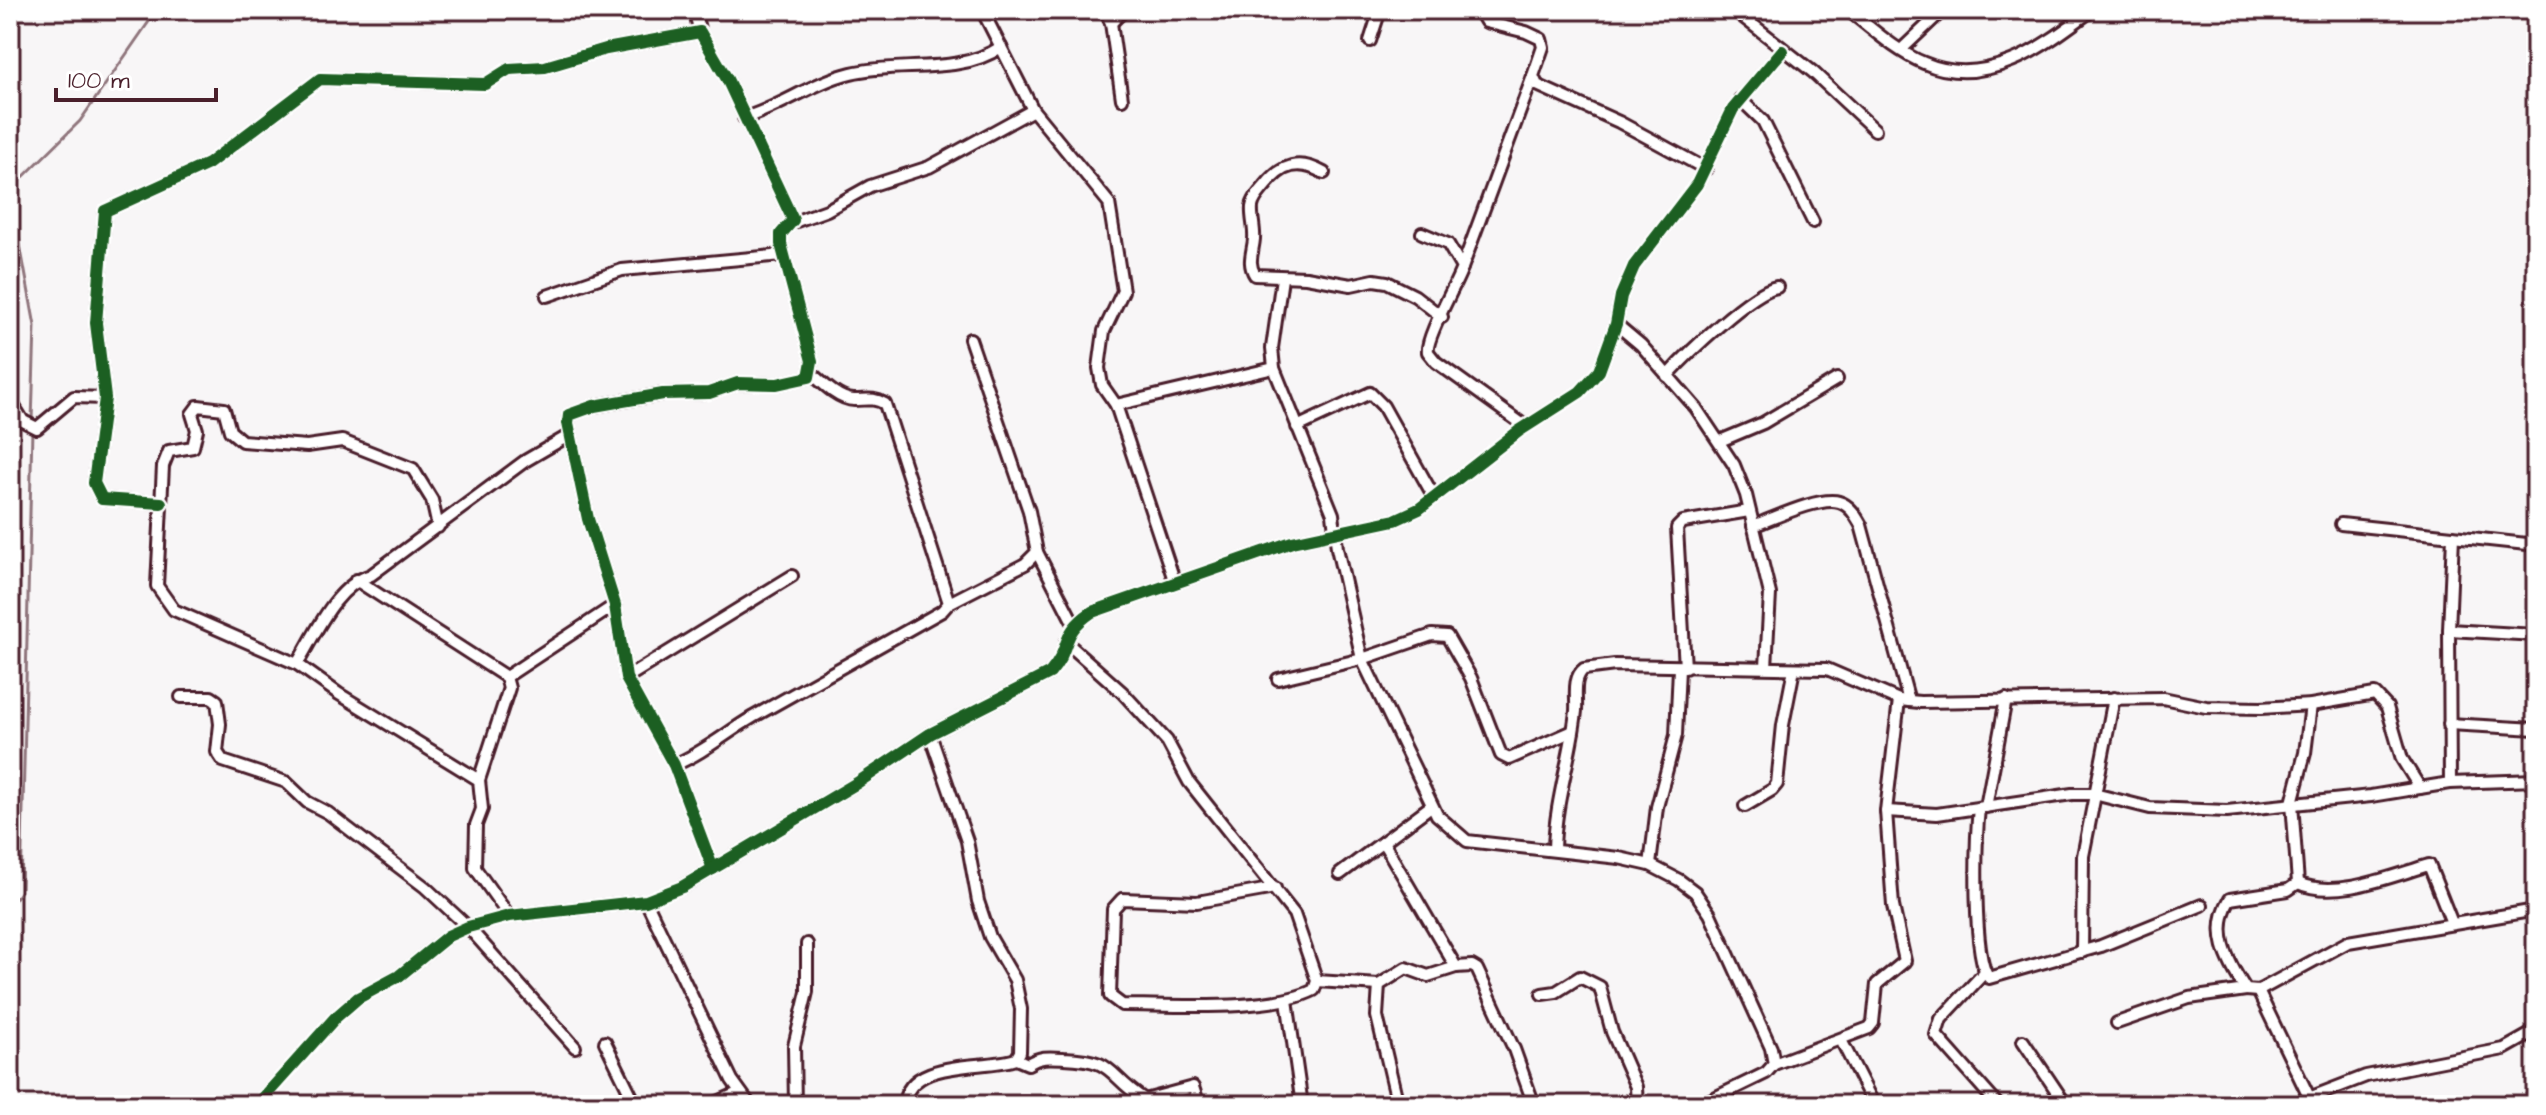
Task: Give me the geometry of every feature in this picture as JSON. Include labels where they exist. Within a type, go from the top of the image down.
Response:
[{"type":"street","points":[[694,10],[700,32],[727,79],[793,220],[791,223]]},
{"type":"street","points":[[982,10],[1033,110],[1109,203],[1123,291],[1104,331],[1099,368],[1102,385],[1116,405],[1175,583]]},
{"type":"street","points":[[1105,10],[1111,23],[1122,99]]},
{"type":"street","points":[[1111,23],[1124,10]]},
{"type":"street","points":[[1247,15],[1262,10]]},
{"type":"street","points":[[1370,41],[1380,10]]},
{"type":"street","points":[[1479,10],[1486,22],[1526,32],[1541,39],[1543,47],[1462,268],[1442,317],[1429,334],[1428,352],[1436,362],[1525,426]]},
{"type":"street","points":[[1734,10],[1782,51],[1813,72],[1875,130]]},
{"type":"street","points":[[1848,10],[1923,63],[1950,69],[1985,70],[2009,65],[2092,10]]},
{"type":"street","points":[[1902,49],[1943,10]]},
{"type":"street","points":[[161,503],[102,499],[94,483],[105,398],[96,323],[105,211],[208,164],[320,79],[485,84],[509,69],[545,67],[606,49],[700,32]]},
{"type":"street","points":[[744,118],[776,108],[798,94],[851,73],[963,63],[984,59],[1001,47]]},
{"type":"street","points":[[257,1105],[335,1018],[358,998],[399,976],[434,945],[468,927],[509,916],[646,901],[713,869],[857,783],[930,734],[1050,673],[1058,664],[1074,624],[1092,612],[1292,542],[1395,520],[1434,497],[1525,426],[1591,383],[1616,324],[1621,296],[1634,266],[1680,210],[1706,169],[1740,99],[1782,51]]},
{"type":"street","points":[[1533,76],[1537,85],[1547,92],[1619,122],[1706,169]]},
{"type":"street","points":[[1740,99],[1763,121],[1813,222]]},
{"type":"street","points":[[713,869],[674,765],[626,678],[615,605],[588,519],[568,436],[569,415],[581,409],[663,394],[709,393],[738,383],[805,380],[812,361],[783,255],[781,234],[791,223],[827,210],[870,186],[929,167],[1033,110]]},
{"type":"street","points":[[1324,173],[1312,166],[1287,165],[1278,170],[1252,207],[1254,240],[1250,266],[1260,277],[1306,277],[1351,285],[1374,280],[1387,282],[1415,296],[1442,317]]},
{"type":"street","points":[[1422,233],[1448,244],[1462,268]]},
{"type":"street","points":[[547,296],[622,270],[783,255]]},
{"type":"street","points":[[1282,278],[1272,348],[1274,368],[1333,514],[1362,659],[1431,806],[1450,830],[1467,841],[1554,849],[1650,865],[1695,892],[1710,914],[1771,1048],[1774,1064]]},
{"type":"street","points":[[1667,376],[1749,302],[1767,288],[1777,287]]},
{"type":"street","points":[[1616,324],[1641,345],[1667,376],[1720,441],[1734,465],[1770,594],[1766,667]]},
{"type":"street","points":[[970,339],[1029,511],[1037,552],[1074,624]]},
{"type":"street","points":[[1116,405],[1274,368]]},
{"type":"street","points":[[810,372],[838,395],[852,400],[876,399],[885,404],[920,523],[949,603]]},
{"type":"street","points":[[1720,441],[1763,423],[1837,379]]},
{"type":"street","points":[[1297,427],[1370,393],[1383,406],[1434,497]]},
{"type":"street","points":[[10,400],[23,421],[37,428],[74,397],[105,398]]},
{"type":"street","points":[[438,527],[432,500],[413,469],[342,441],[307,446],[242,441],[230,431],[224,409],[215,406],[195,408],[192,414],[197,430],[193,447],[169,451],[163,466],[157,586],[174,610],[297,664],[351,702],[479,780]]},
{"type":"street","points":[[297,664],[329,611],[356,580],[371,575],[525,461],[568,436]]},
{"type":"street","points":[[1700,1105],[1766,1073],[1774,1064],[1872,1026],[1877,984],[1905,961],[1893,906],[1886,811],[1904,700],[1861,525],[1854,513],[1839,501],[1827,500],[1753,526]]},
{"type":"street","points":[[1650,865],[1657,807],[1676,735],[1682,668],[1677,528],[1683,522],[1712,520],[1749,511]]},
{"type":"street","points":[[2341,524],[2536,545]]},
{"type":"street","points":[[2450,783],[2449,630],[2453,536]]},
{"type":"street","points":[[674,765],[695,756],[713,740],[832,670],[942,611],[949,603],[1025,564],[1037,552]]},
{"type":"street","points":[[626,678],[792,576]]},
{"type":"street","points":[[356,580],[506,677],[509,688],[479,780],[482,809],[476,825],[475,868],[509,916]]},
{"type":"street","points":[[506,677],[615,605]]},
{"type":"street","points":[[2449,630],[2536,635]]},
{"type":"street","points":[[1278,679],[1362,659],[1432,635],[1447,636],[1471,678],[1501,755],[1509,759],[1573,731]]},
{"type":"street","points":[[1066,642],[1122,692],[1167,741],[1189,782],[1275,888],[1294,914],[1317,981],[1314,990],[1287,1000],[1122,1005],[1110,996],[1113,909],[1116,902],[1122,899],[1197,902],[1275,888]]},
{"type":"street","points":[[1554,849],[1558,795],[1573,731],[1577,677],[1581,671],[1615,665],[1827,669],[1904,700],[2163,698],[2228,709],[2311,705],[2375,694],[2383,700],[2402,759],[2420,788]]},
{"type":"street","points":[[1745,806],[1777,784],[1783,725],[1794,669]]},
{"type":"street","points":[[181,697],[211,697],[217,701],[220,724],[217,752],[223,761],[286,782],[307,802],[328,813],[400,867],[468,927],[575,1047]]},
{"type":"street","points":[[2082,952],[2083,856],[2114,698]]},
{"type":"street","points":[[2006,699],[1975,852],[1984,973],[1989,978],[2082,952],[2202,905]]},
{"type":"street","points":[[2298,883],[2292,803],[2305,753],[2311,705]]},
{"type":"street","points":[[2449,724],[2536,729]]},
{"type":"street","points":[[930,734],[967,841],[982,913],[994,945],[1015,980],[1021,1009],[1020,1052],[1016,1059]]},
{"type":"street","points":[[1886,811],[1937,814],[2072,794],[2094,794],[2150,808],[2188,812],[2292,803],[2450,783],[2536,780]]},
{"type":"street","points":[[1340,874],[1431,806]]},
{"type":"street","points":[[1383,842],[1456,967]]},
{"type":"street","points":[[2298,883],[2311,889],[2358,885],[2429,865],[2452,923]]},
{"type":"street","points":[[2298,883],[2288,890],[2230,899],[2221,914],[2224,950],[2252,990],[2310,1099]]},
{"type":"street","points":[[646,901],[740,1092],[750,1105]]},
{"type":"street","points":[[2117,1023],[2189,998],[2252,990],[2348,942],[2536,910]]},
{"type":"street","points":[[795,1105],[794,1046],[807,992],[807,944]]},
{"type":"street","points":[[1317,981],[1379,985],[1406,968],[1428,976],[1456,967],[1472,966],[1477,969],[1514,1049],[1534,1105]]},
{"type":"street","points":[[1984,973],[1941,1019],[1936,1035],[1998,1105]]},
{"type":"street","points":[[1542,994],[1556,992],[1580,977],[1600,987],[1612,1032],[1636,1087],[1637,1105]]},
{"type":"street","points":[[1379,985],[1377,1016],[1398,1105]]},
{"type":"street","points":[[1287,1000],[1302,1105]]},
{"type":"street","points":[[2291,1105],[2366,1076],[2504,1049],[2536,1031]]},
{"type":"street","points":[[1841,1040],[1874,1105]]},
{"type":"street","points":[[2023,1041],[2066,1105]]},
{"type":"street","points":[[605,1042],[636,1105]]},
{"type":"street","points":[[904,1105],[907,1088],[920,1077],[1016,1059],[1025,1064],[1039,1057],[1098,1060],[1145,1100],[1193,1087],[1199,1105]]},
{"type":"street","points":[[711,1105],[740,1092]]},
{"type":"waterway","points":[[32,421],[35,326],[10,190],[80,121],[157,10]]},
{"type":"waterway","points":[[10,906],[21,891],[32,429]]},
{"type":"cycle path","points":[[161,503],[102,499],[94,483],[105,398],[96,323],[105,211],[208,164],[320,79],[485,84],[509,69],[545,67],[606,49],[700,32],[727,79],[793,220],[781,234],[781,244],[812,361],[809,377],[777,384],[738,383],[709,393],[663,394],[594,406],[569,415],[568,423],[588,519],[615,605],[626,678],[674,765],[713,869]]},
{"type":"cycle path","points":[[257,1105],[335,1018],[358,998],[399,976],[448,936],[509,916],[646,901],[682,887],[857,783],[930,734],[1050,673],[1070,634],[1092,612],[1292,542],[1395,520],[1419,509],[1519,431],[1580,392],[1599,371],[1616,324],[1621,296],[1634,266],[1697,184],[1733,109],[1782,51]]}]
